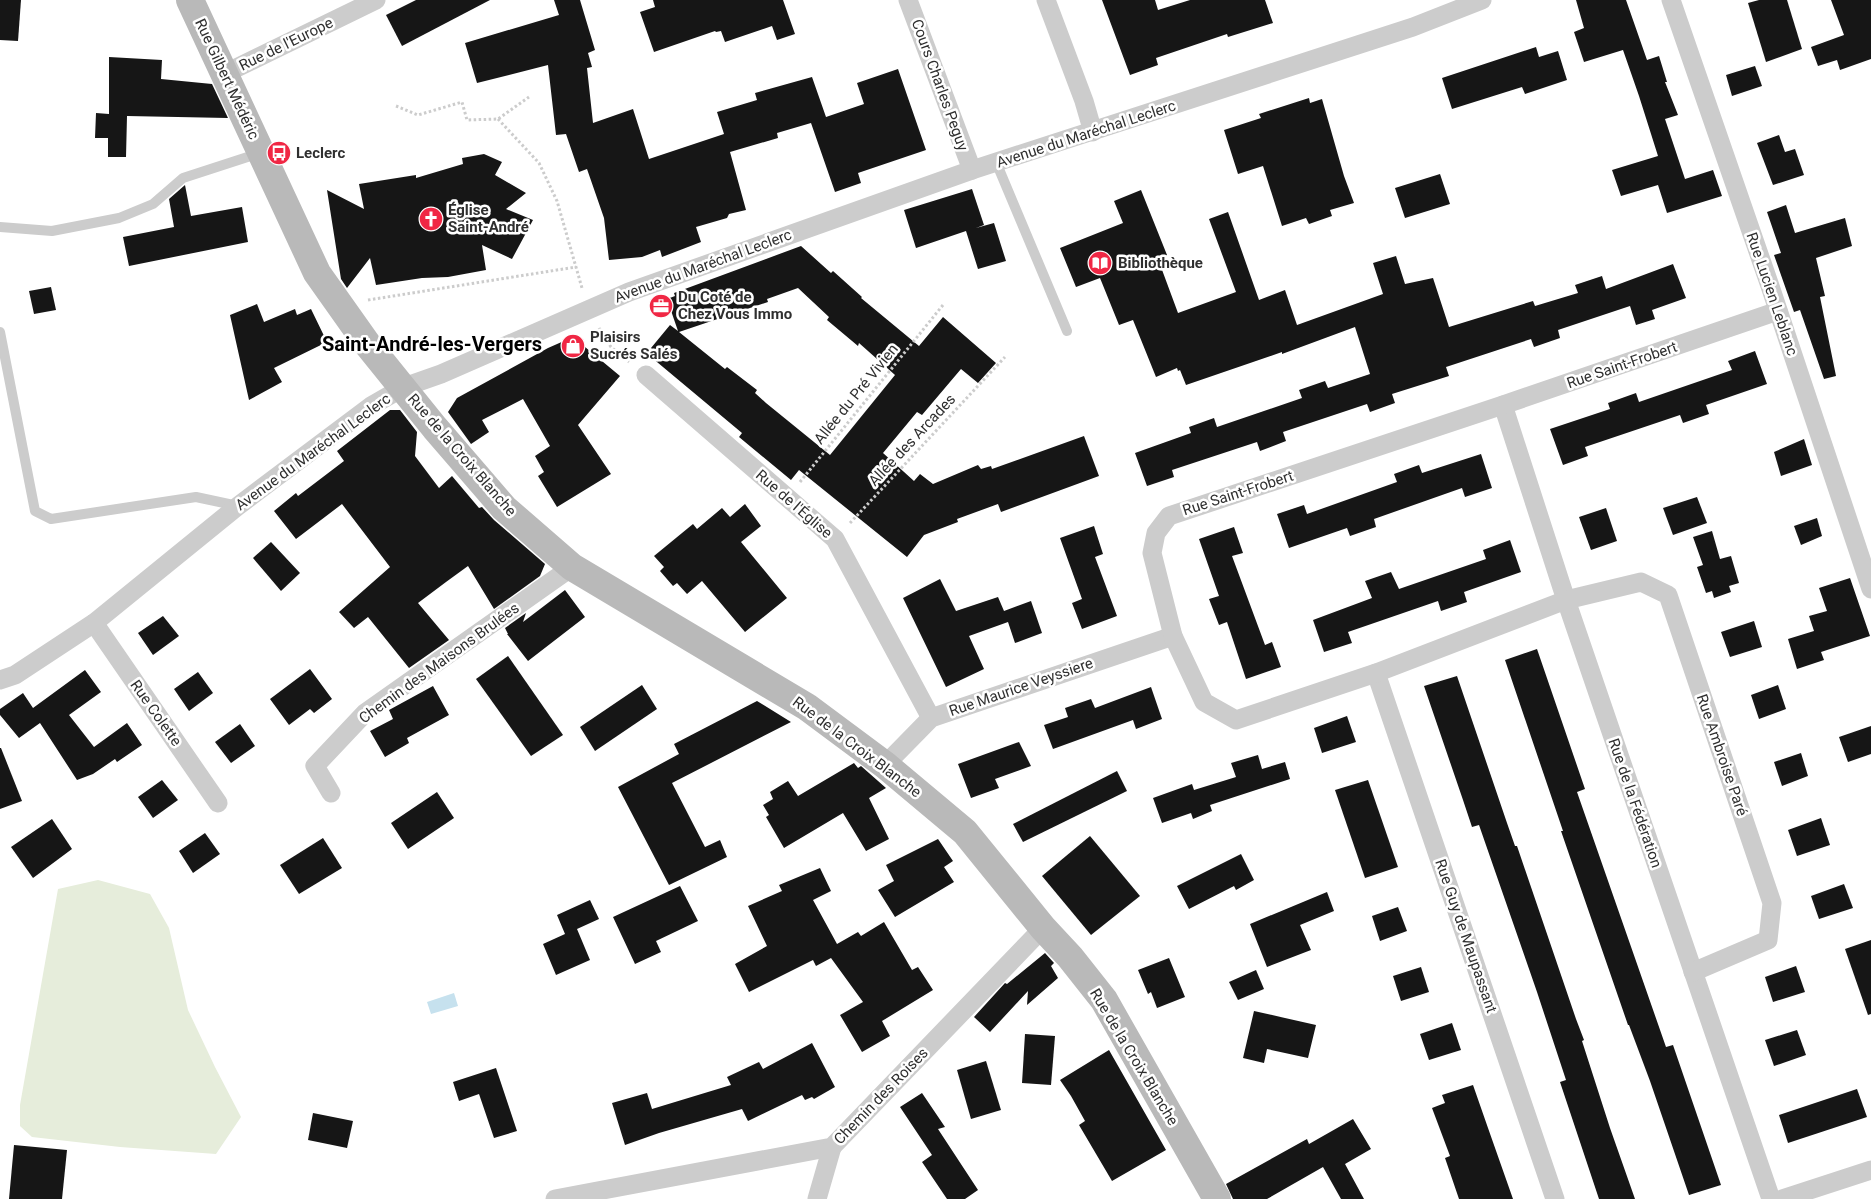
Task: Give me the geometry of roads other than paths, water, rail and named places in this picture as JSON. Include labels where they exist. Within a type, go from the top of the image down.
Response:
[{"type":"street","name":"Rue Gilbert Médéric","points":[[190,0],[317,273],[368,344],[404,387]]},
{"type":"street","name":"Rue de l'Europe","points":[[224,74],[376,0]]},
{"type":"street","name":"Cours Charles Peguy","points":[[908,0],[972,170]]},
{"type":"street","points":[[1046,0],[1084,101],[1093,132]]},
{"type":"street","name":"Avenue du Maréchal Leclerc","points":[[0,680],[15,675],[94,623],[238,506],[371,406],[404,387],[441,374],[630,292],[972,170],[1413,27],[1482,0]]},
{"type":"street","name":"Rue Lucien Leblanc","points":[[1671,0],[1778,310],[1871,589]]},
{"type":"street","name":"Rue Saint-Frobert","points":[[1566,600],[1376,673],[1236,720],[1204,702],[1173,636],[1152,553],[1156,533],[1169,516],[1503,405],[1778,310]]},
{"type":"street","name":"Rue de l'Église","points":[[639,369],[835,539],[931,718]]},
{"type":"street","name":"Rue de la Croix Blanche","points":[[404,387],[435,428],[504,508],[572,568],[807,707],[885,765],[964,832],[1104,1000],[1217,1199]]},
{"type":"street","name":"Rue de la Fédération","points":[[1503,405],[1566,600],[1770,1199]]},
{"type":"street","name":"Chemin des Maisons Brulées","points":[[331,793],[314,766],[365,713],[572,568]]},
{"type":"street","name":"Rue Ambroise Paré","points":[[1566,600],[1641,582],[1668,595],[1772,903],[1768,940],[1693,972]]},
{"type":"street","name":"Rue Colette","points":[[94,623],[218,803]]},
{"type":"street","name":"Rue Maurice Veyssiere","points":[[885,765],[931,718],[1173,636]]},
{"type":"street","name":"Rue Guy de Maupassant","points":[[1376,673],[1555,1199]]},
{"type":"street","name":"Chemin des Roises","points":[[555,1199],[832,1147],[1043,928]]},
{"type":"street","points":[[817,1199],[832,1147]]},
{"type":"street","points":[[1782,1199],[1871,1170]]},
{"type":"lane","points":[[0,227],[52,231],[119,218],[153,204],[184,178],[261,153]]},
{"type":"lane","points":[[996,162],[1067,331]]},
{"type":"lane","points":[[0,332],[35,510],[51,519],[196,497],[238,506]]},
{"type":"water","points":[[454,993],[458,1006],[431,1014],[427,1002]]},
{"type":"place","name":"Leclerc","points":[[279,153]]},
{"type":"place","name":"Église Saint-André","points":[[431,219]]},
{"type":"place","name":"Bibliothèque","points":[[1100,263]]},
{"type":"place","name":"Du Coté de Chez Vous Immo","points":[[661,306]]},
{"type":"place","name":"Plaisirs Sucrés Salés","points":[[573,346]]},
{"type":"district","name":"Saint-André-les-Vergers","points":[[432,344]]}]
